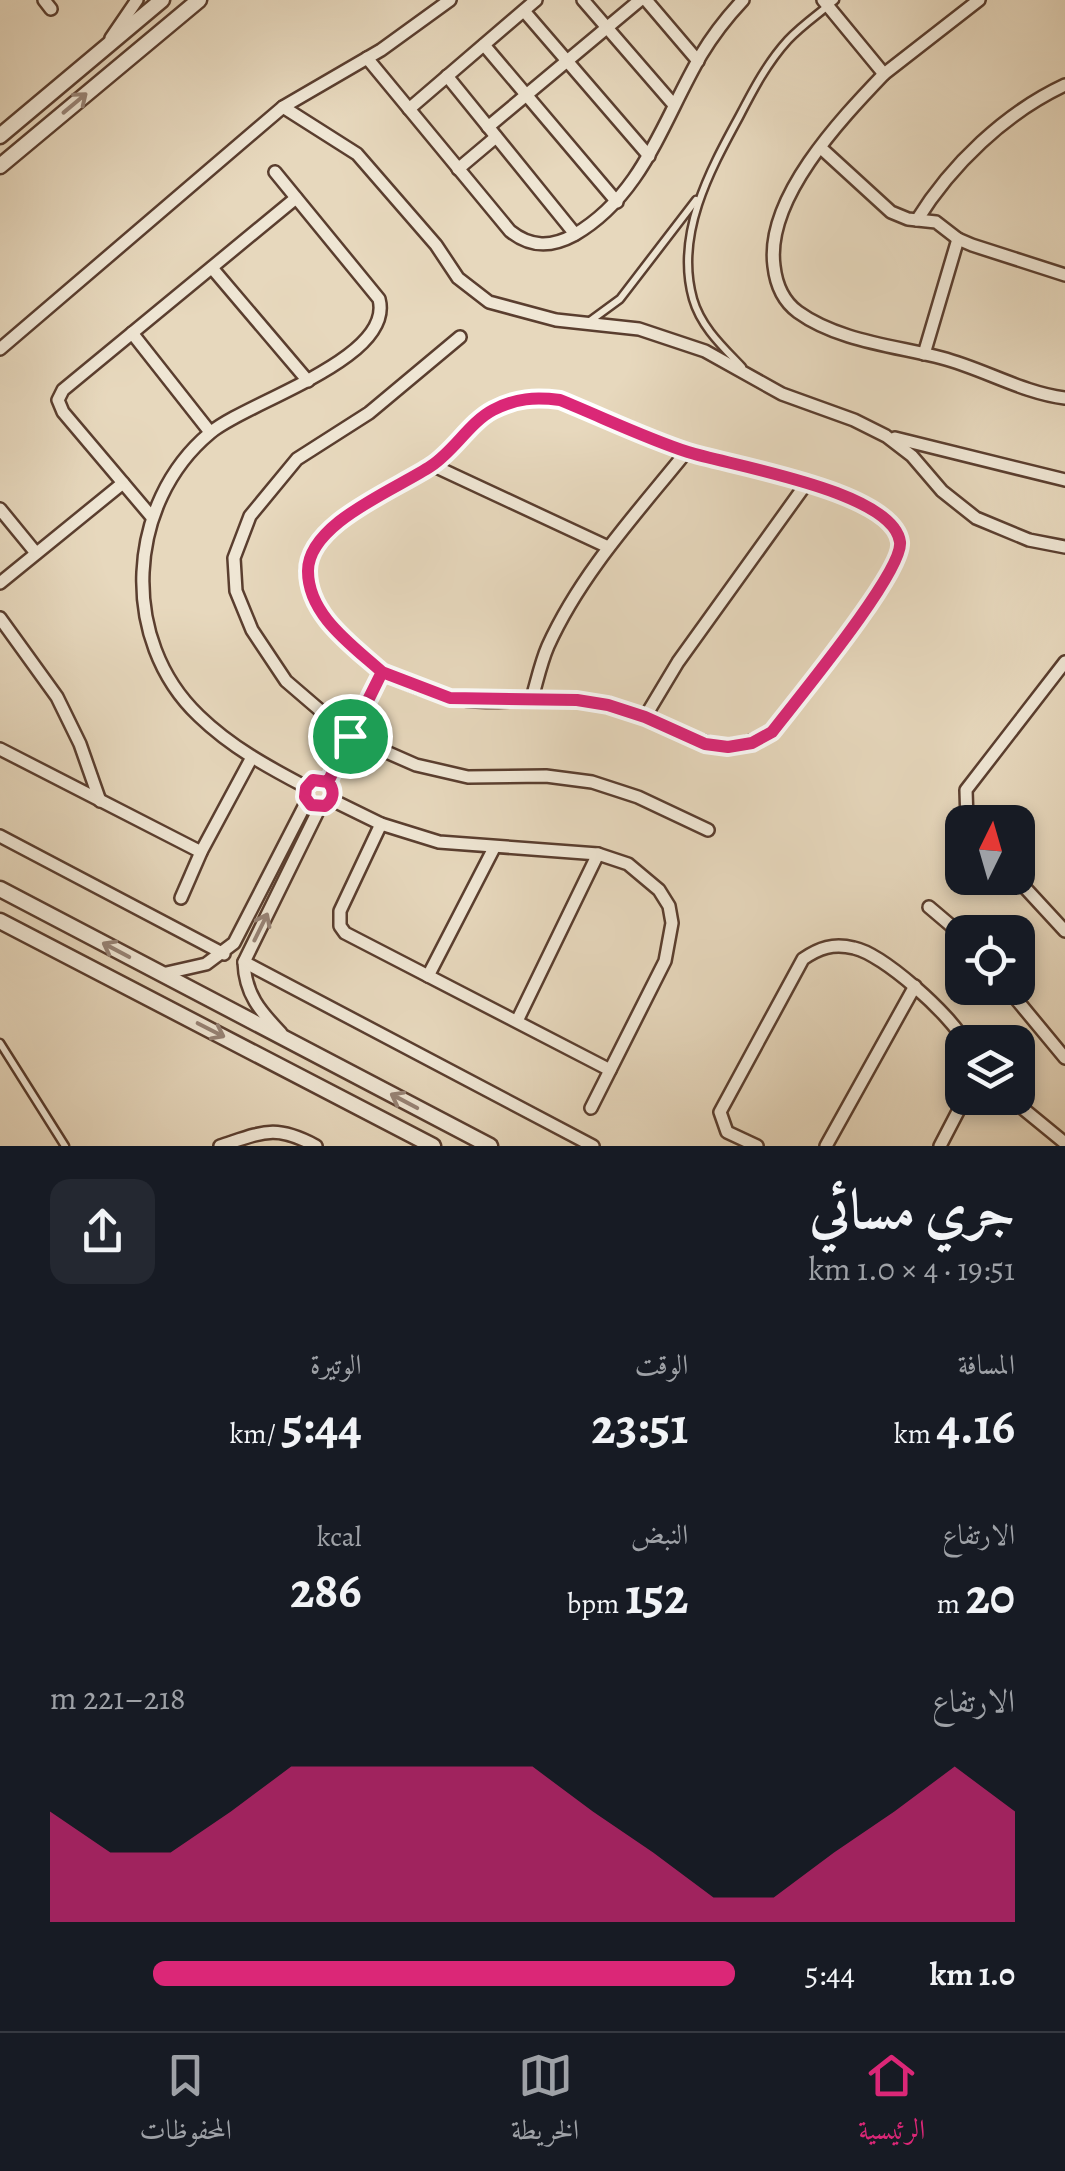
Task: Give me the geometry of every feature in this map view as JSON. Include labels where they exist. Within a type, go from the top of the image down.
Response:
[{"type":"street","points":[[99,53],[137,0]]},
{"type":"street","points":[[0,136],[162,0]]},
{"type":"street","points":[[0,166],[199,0]]},
{"type":"street","points":[[0,349],[283,107],[367,58],[450,0]]},
{"type":"street","points":[[409,109],[536,0]]},
{"type":"street","points":[[584,0],[674,105]]},
{"type":"street","points":[[458,169],[526,95],[643,0],[698,61]]},
{"type":"street","points":[[979,0],[884,74],[847,112],[790,192],[778,216],[773,257],[779,288],[793,308],[818,323],[1065,398]]},
{"type":"street","points":[[829,2],[884,74]]},
{"type":"street","points":[[367,58],[517,237],[548,244],[575,234],[617,202],[649,156],[698,61],[734,3]]},
{"type":"street","points":[[524,11],[649,156]]},
{"type":"street","points":[[484,45],[617,202]]},
{"type":"street","points":[[447,76],[575,234]]},
{"type":"street","points":[[917,220],[969,155],[1024,109],[1065,86]]},
{"type":"street","points":[[283,107],[357,154],[436,244],[458,278],[478,296],[511,310],[661,334],[724,360],[782,394],[886,436],[912,456],[953,502],[976,518],[1028,540],[1065,546]]},
{"type":"street","points":[[822,148],[899,216],[936,222],[958,239],[1065,275]]},
{"type":"street","points":[[275,172],[380,299],[382,310],[377,328],[308,381],[210,432],[175,472],[151,516],[142,563],[151,644],[162,671],[197,715],[251,758],[306,788]]},
{"type":"street","points":[[151,516],[63,412],[58,400],[63,390],[296,198]]},
{"type":"street","points":[[924,354],[958,239]]},
{"type":"street","points":[[212,268],[308,381]]},
{"type":"street","points":[[132,333],[210,432]]},
{"type":"street","points":[[460,337],[369,413],[296,459],[250,516],[234,558],[236,592],[252,630],[286,681],[350,736],[416,765],[468,778],[546,776],[592,782],[638,797],[708,830]]},
{"type":"street","points":[[517,400],[560,400],[687,451],[841,493],[870,506],[893,525],[900,542],[891,574],[772,732],[752,743],[728,747],[705,744],[645,717],[577,700],[450,698],[382,672],[332,626],[311,596],[308,568],[313,547],[383,492],[432,465],[488,412],[517,400]]},
{"type":"street","points":[[886,436],[1065,480]]},
{"type":"street","points":[[532,698],[547,649],[567,610],[608,547],[687,451]]},
{"type":"street","points":[[432,465],[608,547]]},
{"type":"street","points":[[0,583],[123,483]]},
{"type":"street","points":[[645,717],[678,662],[806,484]]},
{"type":"street","points":[[0,509],[36,553]]},
{"type":"street","points":[[0,618],[57,697],[80,744],[101,802]]},
{"type":"street","points":[[965,805],[966,790],[1065,662]]},
{"type":"street","points":[[328,782],[382,672]]},
{"type":"street","points":[[0,749],[201,852]]},
{"type":"street","points":[[181,898],[251,758]]},
{"type":"street","points":[[162,974],[206,964],[234,943],[307,802],[306,788],[313,780],[328,782]]},
{"type":"street","points":[[288,1040],[252,1000],[245,984],[244,962],[333,790],[328,782]]},
{"type":"street","points":[[307,802],[326,804],[438,842],[598,854],[628,864],[658,890],[669,906],[672,922],[665,961],[591,1108]]},
{"type":"street","points":[[381,824],[340,912],[340,926],[345,933],[610,1070]]},
{"type":"street","points":[[0,836],[224,954]]},
{"type":"street","points":[[428,976],[494,848]]},
{"type":"street","points":[[517,1022],[598,854]]},
{"type":"street","points":[[0,888],[490,1146]]},
{"type":"street","points":[[1033,895],[1064,926]]},
{"type":"street","points":[[928,906],[945,921]]},
{"type":"street","points":[[0,920],[426,1144]]},
{"type":"street","points":[[756,1146],[727,1132],[720,1112],[804,960],[820,947],[858,948],[916,986],[953,1025]]},
{"type":"street","points":[[244,962],[593,1146]]},
{"type":"street","points":[[826,1146],[916,986]]},
{"type":"street","points":[[1021,1005],[1065,1058]]},
{"type":"street","points":[[940,1146],[956,1115]]},
{"type":"street","points":[[1029,1115],[1059,1142]]},
{"type":"street","points":[[220,1146],[278,1131],[292,1133],[316,1146]]},
{"type":"lane","points":[[750,376],[713,336],[694,301],[688,254],[700,195],[763,73],[786,42],[829,2]]},
{"type":"lane","points":[[584,323],[606,312],[620,299],[700,195]]},
{"type":"lane","points":[[0,1044],[64,1146]]},
{"type":"route","points":[[350,736],[328,782],[313,780],[306,788],[305,797],[311,805],[320,808],[332,800],[333,790],[328,782],[382,672],[450,698],[577,700],[645,717],[705,744],[728,747],[752,743],[772,732],[891,574],[900,542],[893,525],[870,506],[841,493],[687,451],[560,400],[517,400],[488,412],[432,465],[383,492],[313,547],[308,568],[311,596],[332,626],[382,672],[350,736]]}]
